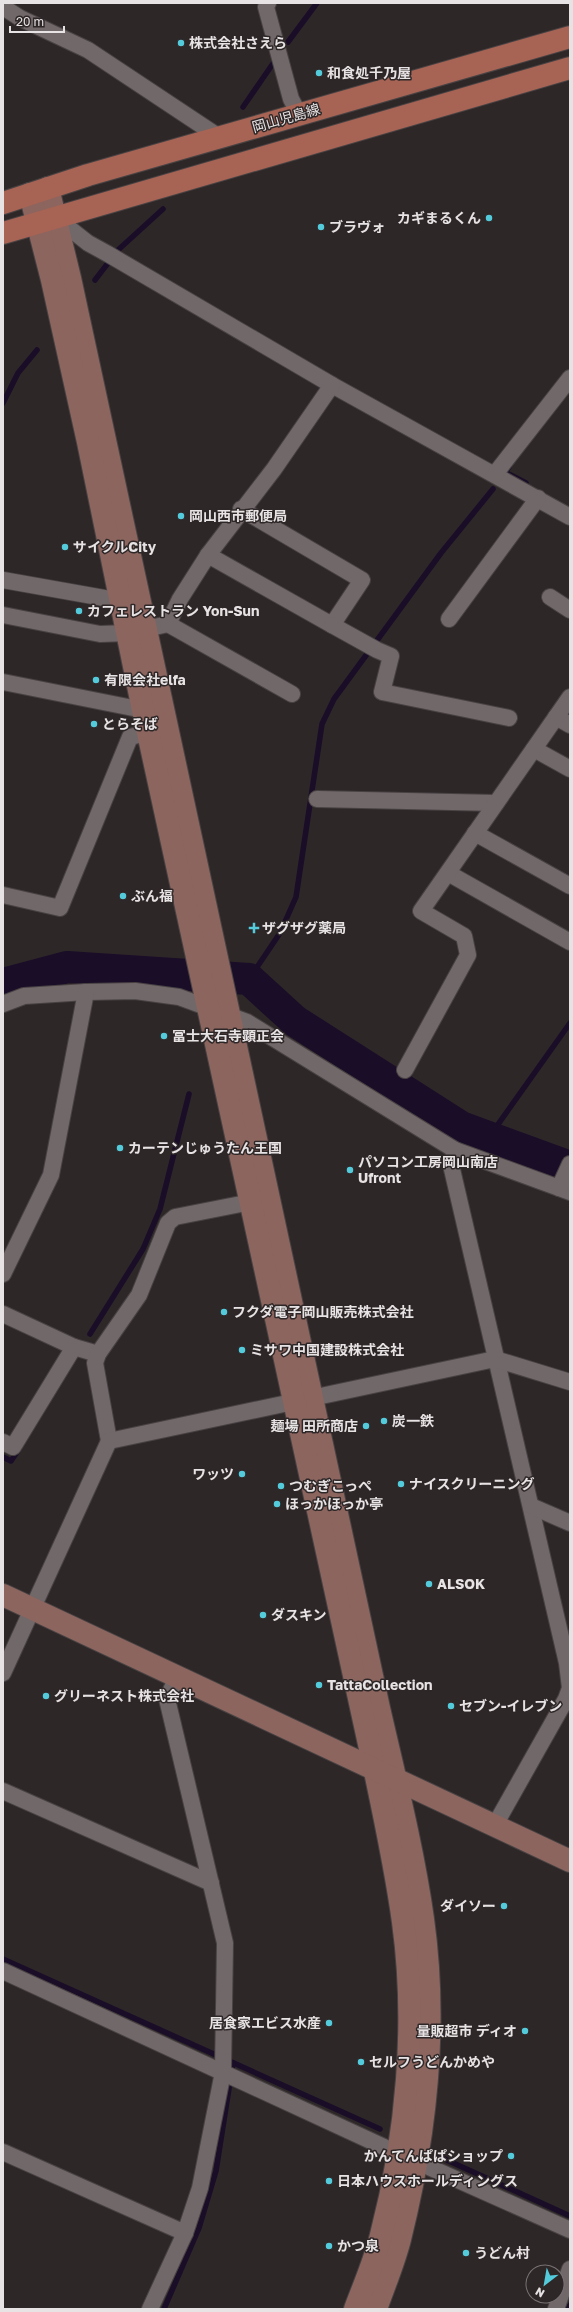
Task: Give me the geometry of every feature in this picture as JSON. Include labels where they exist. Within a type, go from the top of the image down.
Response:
[{"type":"main road","name":"岡山児島線","points":[[3,202],[299,114],[570,37]]},
{"type":"main road","points":[[3,233],[570,68]]},
{"type":"street","points":[[268,3],[266,7],[291,99],[299,114]]},
{"type":"street","points":[[3,7],[20,18],[88,50],[219,138]]},
{"type":"street","points":[[39,191],[158,730],[196,955],[252,1202],[303,1399],[408,1831],[423,1920],[430,2010],[427,2078],[418,2161],[399,2241],[376,2309]]},
{"type":"street","points":[[46,220],[444,448],[495,474],[570,517]]},
{"type":"street","points":[[46,220],[52,280],[121,601],[137,631],[143,710],[158,730],[218,957],[231,1016],[403,1924],[409,2010],[408,2075],[398,2153],[381,2236],[355,2309]]},
{"type":"street","points":[[495,474],[570,378]]},
{"type":"street","points":[[168,624],[180,599],[208,555],[241,509],[274,469],[332,384]]},
{"type":"street","points":[[449,618],[538,498]]},
{"type":"street","points":[[241,509],[362,580],[332,625]]},
{"type":"street","points":[[208,555],[372,648],[392,656],[382,692],[509,718]]},
{"type":"street","points":[[3,580],[121,601]]},
{"type":"street","points":[[550,597],[570,610]]},
{"type":"street","points":[[3,615],[100,634],[137,631],[168,624],[292,694]]},
{"type":"street","points":[[3,682],[143,710]]},
{"type":"street","points":[[405,1070],[468,955],[464,936],[421,910],[570,697]]},
{"type":"street","points":[[556,717],[570,725]]},
{"type":"street","points":[[3,895],[60,908],[130,737],[158,730]]},
{"type":"street","points":[[534,749],[570,769]]},
{"type":"street","points":[[317,799],[496,803]]},
{"type":"street","points":[[475,833],[570,886]]},
{"type":"street","points":[[448,873],[570,942]]},
{"type":"street","points":[[3,1004],[24,996],[86,992],[135,991],[179,997],[247,1022],[455,1150],[566,1181]]},
{"type":"street","points":[[3,1274],[51,1175],[86,992]]},
{"type":"street","points":[[455,1150],[451,1165],[567,1663],[570,1688],[566,1699],[495,1825]]},
{"type":"street","points":[[3,1673],[109,1442],[95,1363],[98,1354],[139,1295],[168,1223],[175,1217],[252,1202]]},
{"type":"street","points":[[3,1314],[74,1348],[98,1354]]},
{"type":"street","points":[[3,1442],[13,1447],[74,1348]]},
{"type":"street","points":[[109,1442],[303,1399],[495,1359],[570,1382]]},
{"type":"street","points":[[531,1506],[570,1523]]},
{"type":"street","points":[[3,1595],[570,1861]]},
{"type":"street","points":[[150,2309],[168,2273],[185,2232],[200,2188],[226,2068],[225,1942],[167,1699],[177,1677]]},
{"type":"street","points":[[3,1790],[211,1883]]},
{"type":"street","points":[[3,1971],[226,2068],[398,2153],[570,2230]]},
{"type":"street","points":[[3,2152],[185,2232]]},
{"type":"street","points":[[556,2309],[570,2269]]},
{"type":"waterway","points":[[288,42],[317,3]]},
{"type":"waterway","points":[[243,107],[274,62]]},
{"type":"waterway","points":[[95,280],[118,250],[163,209]]},
{"type":"waterway","points":[[3,403],[18,373],[37,350]]},
{"type":"waterway","points":[[509,467],[505,472],[526,483]]},
{"type":"waterway","points":[[249,979],[280,933],[296,897],[322,724],[334,699],[441,553],[493,489]]},
{"type":"waterway","points":[[3,984],[67,967],[249,979],[295,1021],[461,1127],[570,1167]]},
{"type":"waterway","points":[[489,1137],[570,1023]]},
{"type":"waterway","points":[[90,1334],[143,1249],[160,1209],[189,1094]]},
{"type":"waterway","points":[[3,1457],[11,1461],[19,1449]]},
{"type":"waterway","points":[[3,1959],[380,2129]]},
{"type":"waterway","points":[[164,2309],[199,2228],[216,2171],[233,2063]]},
{"type":"waterway","points":[[438,2156],[570,2216]]},
{"type":"waterway","points":[[568,2309],[570,2305]]},
{"type":"place","name":"株式会社さえら","points":[[181,43]]},
{"type":"place","name":"和食処千乃屋","points":[[319,73]]},
{"type":"place","name":"カギまるくん","points":[[489,218]]},
{"type":"place","name":"ブラヴォ","points":[[321,227]]},
{"type":"place","name":"岡山西市郵便局","points":[[181,516]]},
{"type":"place","name":"サイクルCity","points":[[65,547]]},
{"type":"place","name":"カフェレストラン Yon-Sun","points":[[79,611]]},
{"type":"place","name":"有限会社elfa","points":[[96,680]]},
{"type":"place","name":"とらそば","points":[[94,724]]},
{"type":"place","name":"ぶん福","points":[[123,896]]},
{"type":"place","name":"ザグザグ薬局","points":[[254,928]]},
{"type":"place","name":"冨士大石寺顕正会","points":[[164,1036]]},
{"type":"place","name":"カーテンじゅうたん王国","points":[[120,1148]]},
{"type":"place","name":"パソコン工房岡山南店 Ufront","points":[[350,1170]]},
{"type":"place","name":"フクダ電子岡山販売株式会社","points":[[224,1312]]},
{"type":"place","name":"ミサワ中国建設株式会社","points":[[242,1350]]},
{"type":"place","name":"炭一鉄","points":[[384,1421]]},
{"type":"place","name":"麺場 田所商店","points":[[366,1426]]},
{"type":"place","name":"ワッツ","points":[[242,1474]]},
{"type":"place","name":"ナイスクリーニング","points":[[401,1484]]},
{"type":"place","name":"つむぎこっぺ","points":[[281,1486]]},
{"type":"place","name":"ほっかほっか亭","points":[[277,1504]]},
{"type":"place","name":"ALSOK","points":[[429,1584]]},
{"type":"place","name":"ダスキン","points":[[263,1615]]},
{"type":"place","name":"TattaCollection","points":[[319,1685]]},
{"type":"place","name":"グリーネスト株式会社","points":[[46,1696]]},
{"type":"place","name":"セブン-イレブン","points":[[451,1706]]},
{"type":"place","name":"ダイソー","points":[[504,1906]]},
{"type":"place","name":"居食家エビス水産","points":[[329,2023]]},
{"type":"place","name":"量販超市 ディオ","points":[[525,2031]]},
{"type":"place","name":"セルフうどんかめや","points":[[361,2062]]},
{"type":"place","name":"かんてんぱぱショップ","points":[[511,2156]]},
{"type":"place","name":"日本ハウスホールディングス","points":[[329,2181]]},
{"type":"place","name":"かつ泉","points":[[329,2246]]},
{"type":"place","name":"うどん村","points":[[466,2253]]}]
